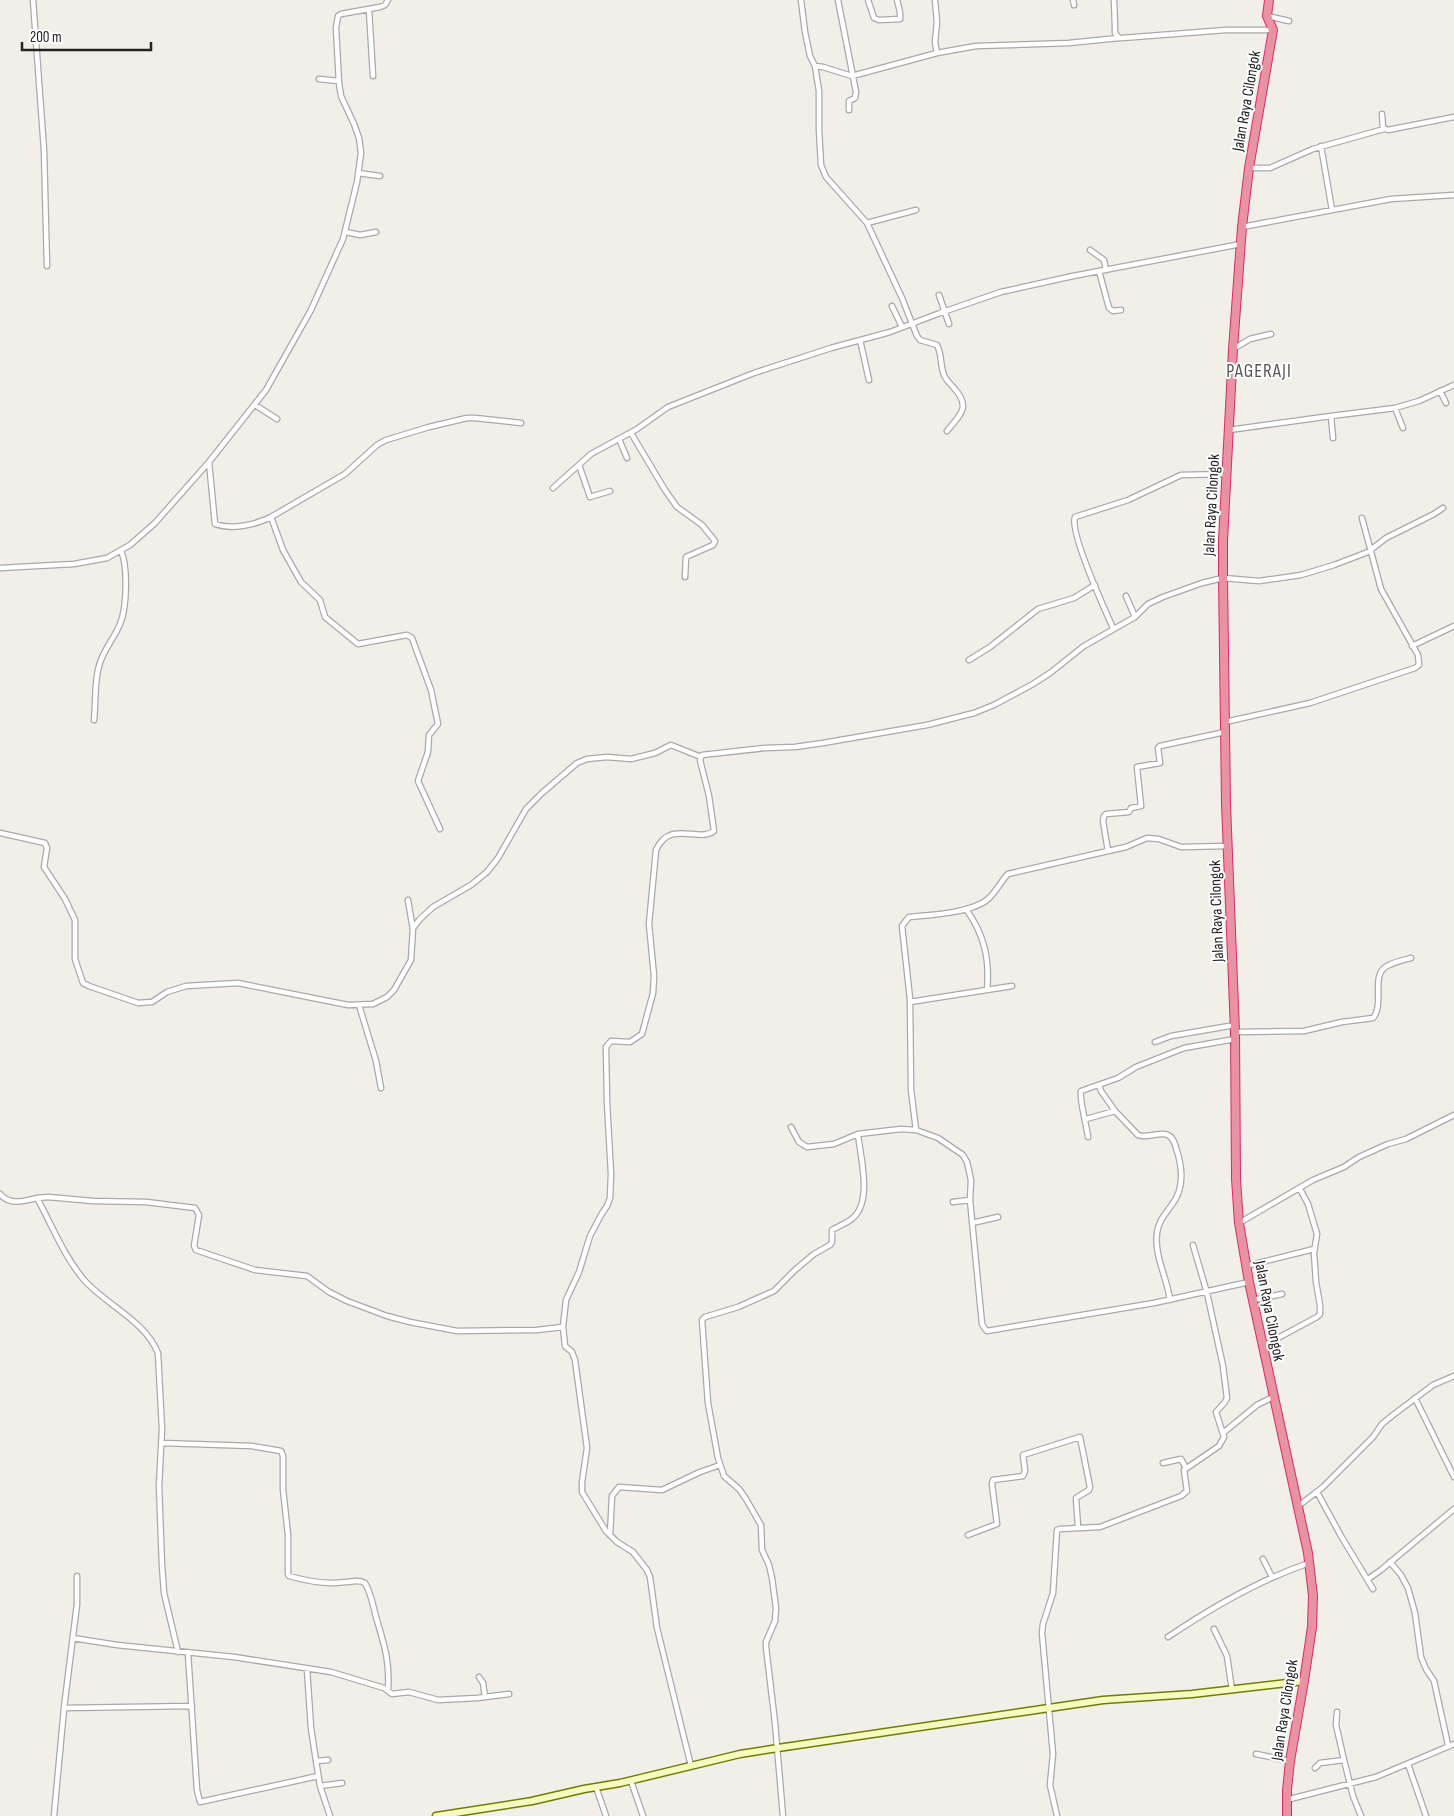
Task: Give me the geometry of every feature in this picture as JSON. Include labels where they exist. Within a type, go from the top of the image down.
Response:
[{"type":"highway","points":[[1267,16],[1269,0]]},
{"type":"highway","name":"Jalan Raya Cilongok","points":[[1267,16],[1273,30],[1249,168],[1242,226],[1233,349],[1223,541],[1223,578],[1225,732],[1239,1223],[1249,1282],[1312,1581],[1313,1611],[1304,1681],[1290,1761],[1286,1800],[1287,1816]]},
{"type":"street","points":[[33,0],[44,150],[47,266]]},
{"type":"street","points":[[0,568],[74,564],[107,558],[121,551],[155,523],[210,462],[266,390],[309,315],[346,232],[358,173],[361,153],[358,138],[354,124],[341,96],[339,81],[336,28],[338,16],[344,13],[369,10],[385,5],[388,0]]},
{"type":"street","points":[[801,0],[805,32],[810,56],[815,66],[819,91],[819,130],[823,170],[826,177],[867,223],[902,298],[918,338],[937,345],[945,377],[963,400],[964,408],[947,431]]},
{"type":"street","points":[[838,0],[856,95],[855,98],[849,100],[849,110]]},
{"type":"street","points":[[868,0],[874,18],[879,20],[900,19],[897,0]]},
{"type":"street","points":[[935,0],[937,22],[935,42],[937,53]]},
{"type":"street","points":[[1114,0],[1114,28],[1119,38]]},
{"type":"street","points":[[369,10],[373,76]]},
{"type":"street","points":[[1267,16],[1289,21]]},
{"type":"street","points":[[815,66],[852,76],[937,53],[976,46],[1069,43],[1226,30],[1273,30]]},
{"type":"street","points":[[319,79],[339,81]]},
{"type":"street","points":[[1382,114],[1384,129]]},
{"type":"street","points":[[1249,168],[1270,168],[1321,146],[1384,129],[1390,130],[1454,117]]},
{"type":"street","points":[[1321,146],[1332,210]]},
{"type":"street","points":[[358,173],[380,176]]},
{"type":"street","points":[[1242,226],[1391,199],[1454,195]]},
{"type":"street","points":[[867,223],[916,210]]},
{"type":"street","points":[[346,232],[360,235],[376,232]]},
{"type":"street","points":[[553,488],[591,454],[631,433],[668,407],[754,373],[912,324],[1001,292],[1241,244]]},
{"type":"street","points":[[1090,250],[1104,260],[1106,270]]},
{"type":"street","points":[[1099,271],[1109,308],[1113,311],[1122,310]]},
{"type":"street","points":[[939,295],[949,324]]},
{"type":"street","points":[[892,306],[902,327]]},
{"type":"street","points":[[1233,349],[1250,339],[1271,334]]},
{"type":"street","points":[[860,340],[868,380]]},
{"type":"street","points":[[1229,430],[1395,408],[1419,401],[1454,385]]},
{"type":"street","points":[[1440,392],[1446,403]]},
{"type":"street","points":[[255,405],[277,419]]},
{"type":"street","points":[[1395,408],[1403,428]]},
{"type":"street","points":[[1330,416],[1333,438]]},
{"type":"street","points":[[210,462],[215,524],[227,526],[250,525],[271,517],[345,474],[377,445],[386,440],[467,418],[522,423]]},
{"type":"street","points":[[631,433],[677,507],[702,525],[715,541],[713,545],[686,557],[685,577]]},
{"type":"street","points":[[619,439],[627,458]]},
{"type":"street","points":[[579,465],[590,497],[610,491]]},
{"type":"street","points":[[1113,628],[1095,585],[1073,522],[1076,517],[1128,500],[1181,474],[1227,474]]},
{"type":"street","points":[[700,757],[704,754],[823,743],[927,725],[967,715],[994,705],[1033,684],[1084,646],[1135,617],[1148,604],[1163,597],[1202,583],[1223,578],[1259,581],[1301,575],[1356,558],[1370,551],[1386,538],[1443,508]]},
{"type":"street","points":[[271,517],[292,567],[301,582],[320,600],[324,615],[330,622],[358,644],[407,636],[412,638],[428,681],[438,724],[429,735],[428,752],[418,781],[440,829]]},
{"type":"street","points":[[1225,722],[1310,703],[1415,668],[1419,665],[1420,662],[1381,588],[1362,518]]},
{"type":"street","points":[[94,720],[99,665],[121,622],[124,609],[124,560],[121,551]]},
{"type":"street","points":[[969,660],[990,647],[1038,609],[1074,598],[1095,585]]},
{"type":"street","points":[[1126,596],[1135,617]]},
{"type":"street","points":[[1412,646],[1454,626]]},
{"type":"street","points":[[1108,851],[1103,821],[1104,816],[1106,814],[1128,812],[1131,808],[1141,806],[1137,767],[1160,763],[1158,748],[1160,746],[1225,732]]},
{"type":"street","points":[[413,932],[420,919],[433,907],[487,872],[498,858],[526,809],[577,763],[588,759],[607,757],[631,759],[655,753],[671,745],[700,757]]},
{"type":"street","points":[[691,1766],[657,1628],[650,1577],[647,1570],[632,1552],[610,1534],[582,1490],[587,1448],[576,1360],[572,1352],[565,1346],[563,1327],[566,1300],[579,1272],[590,1236],[610,1198],[611,1174],[607,1118],[606,1047],[614,1041],[630,1042],[642,1034],[653,993],[654,976],[649,924],[656,850],[659,842],[666,836],[681,833],[710,834],[714,831],[700,757]]},
{"type":"street","points":[[0,833],[45,843],[48,848],[44,867],[66,899],[75,920],[75,959],[83,982],[89,986],[138,1003],[152,1002],[167,992],[186,986],[238,983],[348,1005],[373,1004],[382,1000],[394,990],[413,955],[413,932],[408,900]]},
{"type":"street","points":[[916,1130],[911,1083],[910,1002],[902,926],[908,917],[966,909],[989,898],[1008,874],[1126,847],[1147,838],[1159,839],[1182,847],[1228,846]]},
{"type":"street","points":[[966,909],[975,921],[985,947],[989,969],[987,990]]},
{"type":"street","points":[[1155,1042],[1171,1036],[1235,1032],[1304,1031],[1344,1021],[1373,1018],[1380,999],[1378,988],[1380,973],[1387,966],[1411,958]]},
{"type":"street","points":[[910,1002],[1012,986]]},
{"type":"street","points":[[359,1005],[376,1061],[381,1088]]},
{"type":"street","points":[[1088,1137],[1080,1093],[1082,1091],[1118,1078],[1144,1063],[1235,1032]]},
{"type":"street","points":[[1099,1086],[1115,1111],[1140,1137],[1167,1134],[1174,1142],[1178,1154],[1181,1185],[1173,1204],[1161,1219],[1156,1234],[1161,1267],[1170,1293],[1170,1300]]},
{"type":"street","points":[[1086,1119],[1115,1111]]},
{"type":"street","points":[[1239,1223],[1313,1180],[1344,1167],[1359,1157],[1388,1144],[1406,1139],[1454,1115]]},
{"type":"street","points":[[791,1127],[799,1142],[807,1147],[834,1144],[858,1134],[901,1129],[916,1130],[946,1142],[963,1155],[967,1162],[971,1180],[970,1200],[982,1324],[987,1331],[1170,1300],[1249,1282]]},
{"type":"street","points":[[783,1816],[778,1748],[766,1647],[766,1642],[775,1621],[776,1608],[772,1578],[769,1565],[762,1550],[761,1525],[746,1499],[739,1489],[724,1476],[720,1466],[708,1403],[702,1318],[738,1307],[774,1292],[803,1263],[830,1245],[832,1242],[832,1230],[853,1218],[861,1204],[863,1194],[863,1171],[858,1134]]},
{"type":"street","points":[[1263,1346],[1317,1318],[1320,1314],[1314,1268],[1314,1249],[1317,1242],[1317,1234],[1308,1204],[1300,1189]]},
{"type":"street","points":[[0,1194],[10,1201],[19,1202],[48,1197],[94,1201],[146,1202],[195,1208],[199,1215],[194,1246],[196,1250],[255,1270],[307,1276],[329,1292],[346,1301],[387,1316],[457,1331],[537,1330],[563,1327]]},
{"type":"street","points":[[37,1198],[58,1241],[85,1280],[142,1329],[160,1356],[162,1443],[159,1486],[164,1594],[178,1652]]},
{"type":"street","points":[[953,1202],[970,1200]]},
{"type":"street","points":[[972,1223],[998,1217]]},
{"type":"street","points":[[1057,1816],[1050,1785],[1053,1754],[1042,1628],[1053,1593],[1057,1530],[1078,1527],[1100,1527],[1181,1496],[1187,1491],[1184,1471],[1186,1468],[1219,1446],[1224,1437],[1216,1412],[1226,1400],[1223,1366],[1193,1245]]},
{"type":"street","points":[[1246,1266],[1314,1249]]},
{"type":"street","points":[[1253,1300],[1282,1294]]},
{"type":"street","points":[[1297,1507],[1317,1492],[1373,1438],[1382,1424],[1433,1385],[1454,1376]]},
{"type":"street","points":[[1223,1433],[1258,1405],[1273,1397]]},
{"type":"street","points":[[1415,1398],[1454,1477]]},
{"type":"street","points":[[968,1535],[997,1524],[993,1480],[1023,1476],[1025,1471],[1023,1456],[1080,1438],[1090,1487],[1076,1498],[1078,1527]]},
{"type":"street","points":[[162,1443],[252,1446],[281,1451],[283,1456],[282,1489],[288,1527],[288,1574],[299,1579],[334,1584],[358,1580],[364,1583],[372,1601],[387,1655],[389,1671],[388,1690]]},
{"type":"street","points":[[1163,1464],[1181,1459],[1186,1468]]},
{"type":"street","points":[[610,1534],[612,1496],[618,1487],[662,1490],[700,1472],[720,1466]]},
{"type":"street","points":[[1317,1492],[1373,1589]]},
{"type":"street","points":[[1368,1579],[1454,1509]]},
{"type":"street","points":[[1263,1559],[1272,1577]]},
{"type":"street","points":[[1286,1800],[1376,1778],[1451,1745],[1434,1680],[1427,1672],[1421,1657],[1415,1613],[1408,1588],[1401,1575],[1390,1562]]},
{"type":"street","points":[[1168,1637],[1206,1613],[1272,1577],[1308,1563]]},
{"type":"street","points":[[54,1816],[78,1576]]},
{"type":"street","points":[[1214,1629],[1227,1656],[1232,1690]]},
{"type":"street","points":[[73,1638],[117,1645],[234,1657],[334,1672],[388,1690],[393,1694],[412,1693],[438,1700],[508,1694]]},
{"type":"street","points":[[188,1653],[197,1790],[200,1802],[318,1776]]},
{"type":"street","points":[[307,1669],[311,1728],[318,1776],[330,1816]]},
{"type":"street","points":[[479,1677],[485,1697]]},
{"type":"street","points":[[436,1816],[532,1801],[631,1781],[740,1754],[778,1748],[1103,1700],[1172,1696],[1304,1681]]},
{"type":"street","points":[[64,1708],[192,1706]]},
{"type":"street","points":[[1338,1712],[1336,1722],[1344,1760],[1353,1796],[1361,1816]]},
{"type":"street","points":[[1256,1754],[1290,1761]]},
{"type":"street","points":[[316,1761],[328,1760]]},
{"type":"street","points":[[1315,1768],[1320,1763],[1344,1760]]},
{"type":"street","points":[[1408,1764],[1426,1816]]},
{"type":"street","points":[[631,1781],[643,1816]]},
{"type":"street","points":[[320,1786],[342,1783]]},
{"type":"street","points":[[596,1787],[606,1816]]},
{"type":"district","name":"PAGERAJI","points":[[1259,371]]}]
